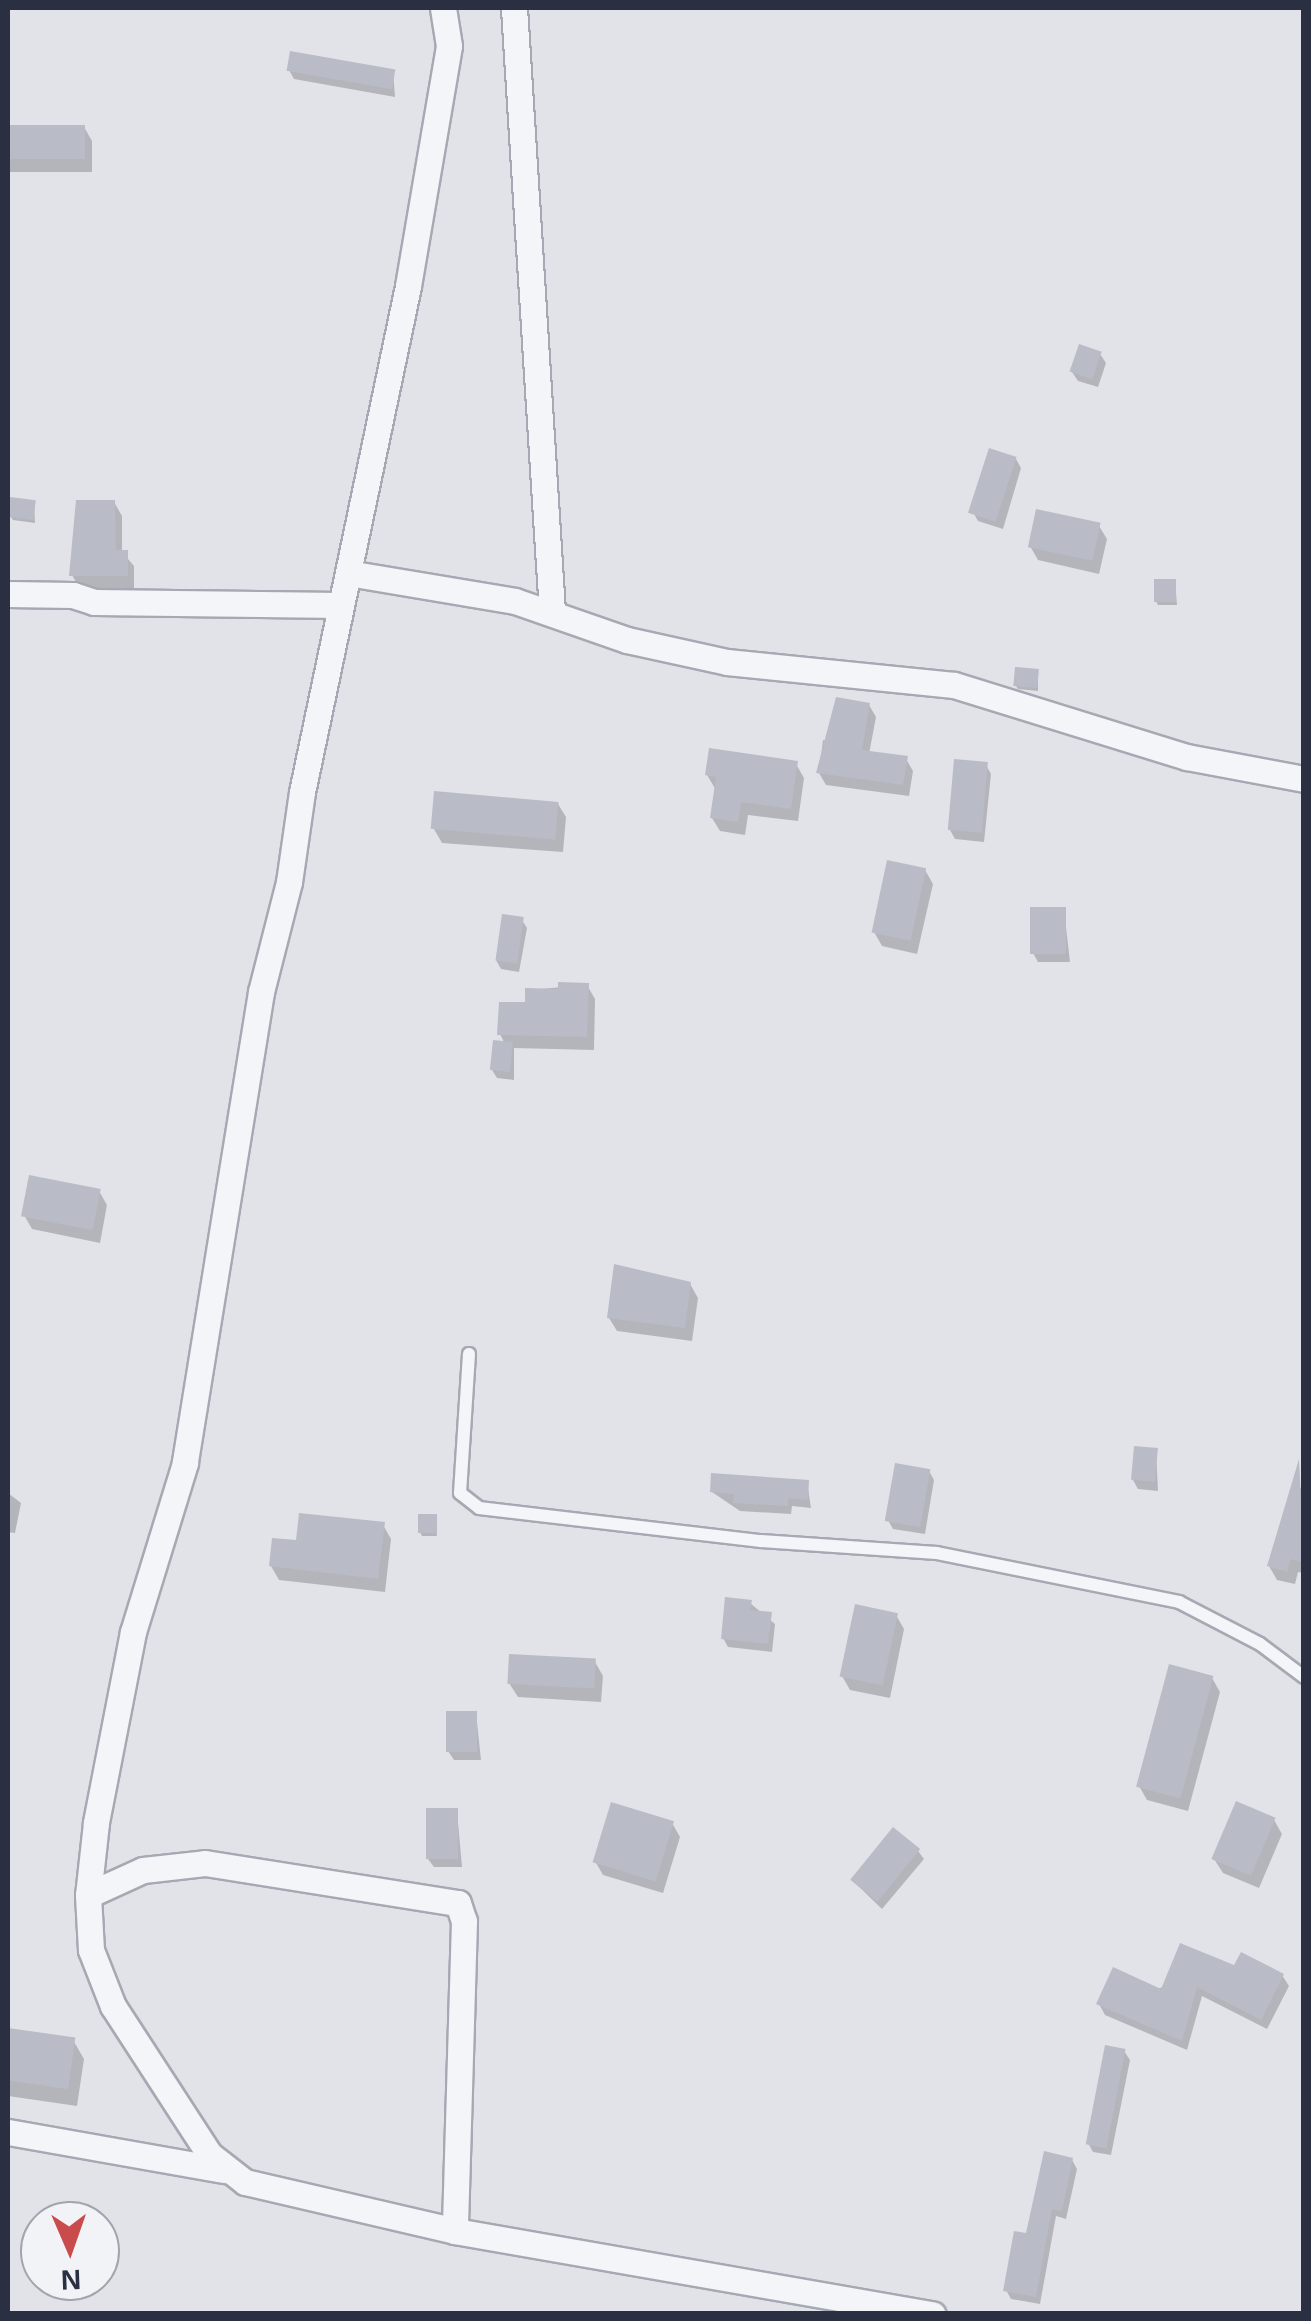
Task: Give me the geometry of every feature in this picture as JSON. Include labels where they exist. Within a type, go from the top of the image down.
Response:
[{"type":"street","points":[[224,2170],[106,1992],[91,1950],[88,1895],[130,1648],[184,1462],[261,992],[289,882],[446,64],[443,8]]},
{"type":"street","points":[[514,8],[552,612]]},
{"type":"street","points":[[348,573],[552,612],[627,640],[727,662],[954,685],[1187,757],[1304,780]]},
{"type":"street","points":[[8,594],[94,602],[341,605]]},
{"type":"street","points":[[88,1895],[142,1870],[205,1863],[458,1903],[464,1921],[455,2231]]},
{"type":"street","points":[[8,2132],[224,2170],[258,2185],[455,2231],[933,2314]]},
{"type":"lane","points":[[469,1354],[460,1493],[478,1508],[761,1541],[937,1552],[1179,1602],[1260,1644],[1304,1677]]},
{"type":"building","points":[[290,51],[395,70],[392,89],[287,71]]},
{"type":"building","points":[[8,125],[85,125],[85,159],[8,159]]},
{"type":"building","points":[[1079,344],[1102,352],[1092,379],[1070,371]]},
{"type":"building","points":[[989,448],[1017,457],[996,522],[968,513]]},
{"type":"building","points":[[10,497],[36,500],[33,520],[8,517]]},
{"type":"building","points":[[76,500],[115,500],[116,550],[128,550],[128,576],[69,576]]},
{"type":"building","points":[[1036,509],[1101,523],[1092,561],[1028,547]]},
{"type":"building","points":[[1154,579],[1176,579],[1176,602],[1154,602]]},
{"type":"building","points":[[1015,667],[1039,669],[1037,688],[1013,686]]},
{"type":"building","points":[[836,697],[870,703],[862,750],[908,756],[903,785],[816,773]]},
{"type":"building","points":[[709,748],[798,761],[791,809],[741,802],[738,822],[710,818],[716,777],[705,775]]},
{"type":"building","points":[[954,759],[988,762],[982,833],[948,830]]},
{"type":"building","points":[[434,791],[559,802],[555,840],[431,829]]},
{"type":"building","points":[[887,860],[926,868],[911,941],[872,932]]},
{"type":"building","points":[[1030,907],[1066,907],[1066,954],[1030,954]]},
{"type":"building","points":[[502,914],[524,917],[517,964],[495,961]]},
{"type":"building","points":[[558,982],[589,983],[587,1037],[497,1035],[499,1002],[525,1002],[525,988],[558,989]]},
{"type":"building","points":[[493,1040],[513,1042],[510,1072],[490,1070]]},
{"type":"building","points":[[29,1175],[101,1189],[93,1230],[21,1216]]},
{"type":"building","points":[[614,1264],[691,1282],[685,1328],[607,1318]]},
{"type":"building","points":[[1134,1446],[1158,1448],[1155,1482],[1131,1480]]},
{"type":"building","points":[[1299,1459],[1304,1563],[1291,1559],[1287,1572],[1267,1566]]},
{"type":"building","points":[[895,1463],[930,1469],[920,1527],[885,1521]]},
{"type":"building","points":[[711,1473],[809,1480],[808,1500],[788,1498],[788,1506],[733,1503],[734,1494],[710,1492]]},
{"type":"building","points":[[299,1513],[385,1522],[378,1579],[269,1566],[272,1538],[296,1540]]},
{"type":"building","points":[[418,1514],[437,1514],[437,1533],[418,1533]]},
{"type":"building","points":[[725,1597],[752,1600],[750,1610],[772,1612],[768,1644],[721,1639]]},
{"type":"building","points":[[855,1604],[898,1613],[883,1686],[840,1676]]},
{"type":"building","points":[[509,1654],[596,1659],[594,1689],[507,1684]]},
{"type":"building","points":[[1169,1664],[1213,1676],[1181,1799],[1136,1787]]},
{"type":"building","points":[[446,1711],[477,1711],[477,1752],[446,1752]]},
{"type":"building","points":[[1236,1801],[1276,1818],[1251,1876],[1211,1859]]},
{"type":"building","points":[[611,1802],[674,1821],[656,1882],[593,1862]]},
{"type":"building","points":[[426,1808],[458,1808],[458,1859],[426,1859]]},
{"type":"building","points":[[893,1827],[920,1849],[877,1902],[850,1880]]},
{"type":"building","points":[[1180,1943],[1234,1965],[1241,1952],[1284,1974],[1261,2020],[1197,1987],[1182,2041],[1096,2004],[1113,1967],[1161,1989]]},
{"type":"building","points":[[8,2028],[75,2037],[68,2089],[8,2081]]},
{"type":"building","points":[[1105,2045],[1126,2049],[1106,2148],[1086,2144]]},
{"type":"building","points":[[1044,2151],[1073,2158],[1062,2211],[1052,2209],[1036,2297],[1003,2291],[1014,2231],[1026,2233]]}]
